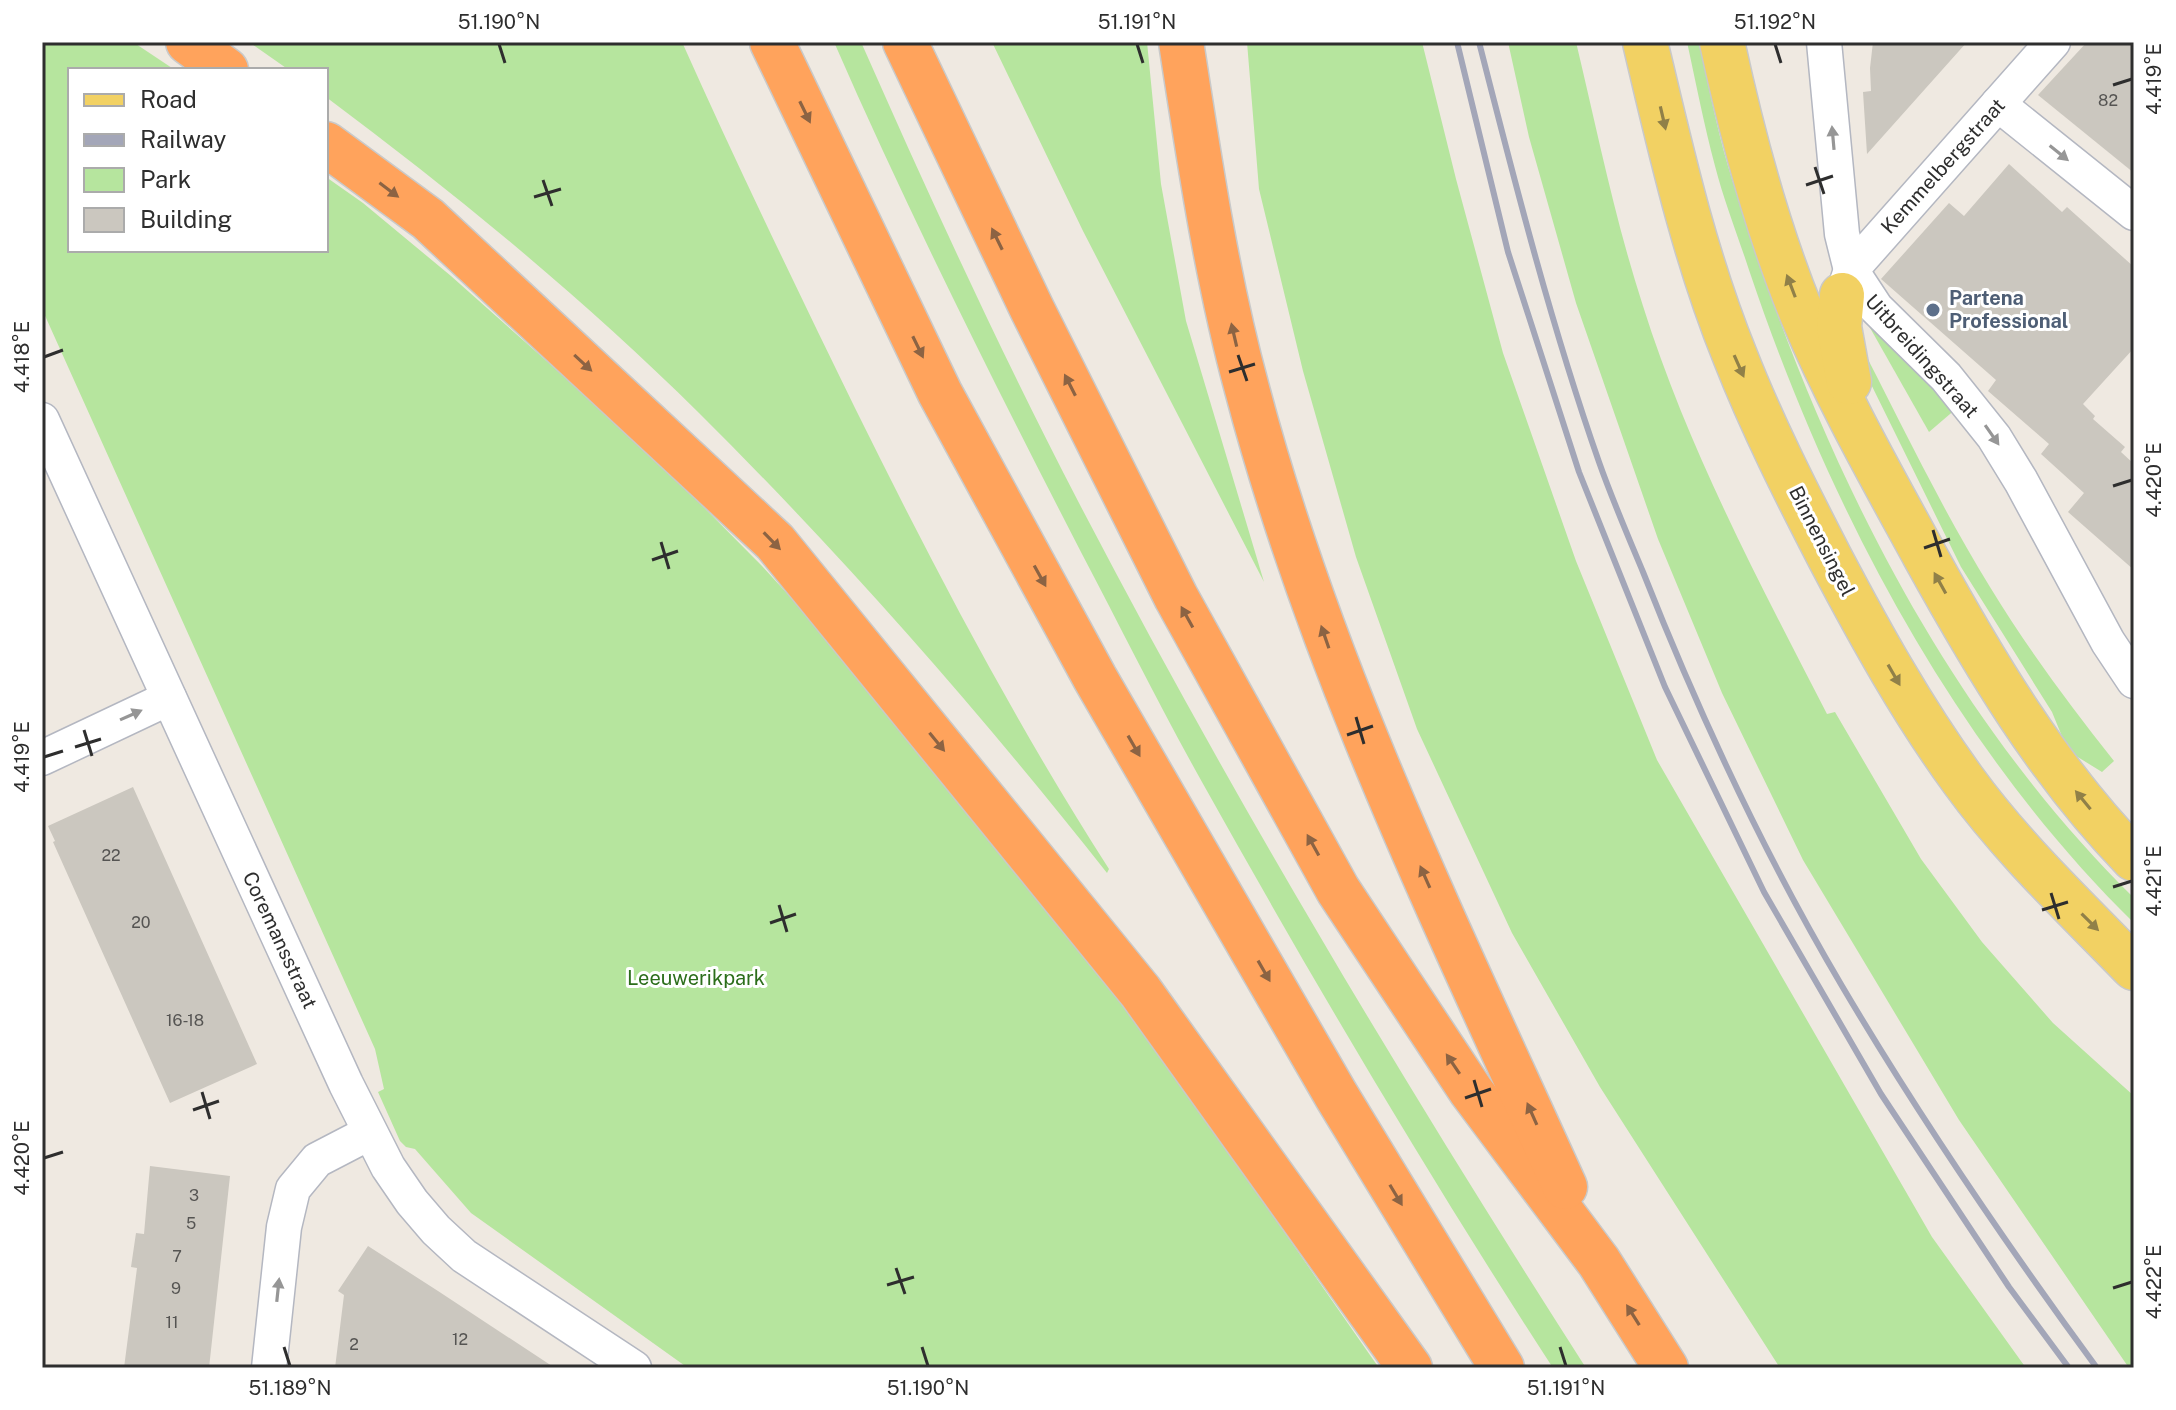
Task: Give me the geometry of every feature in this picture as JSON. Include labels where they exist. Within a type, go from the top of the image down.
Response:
[{"type":"highway","points":[[188,42],[223,68]]},
{"type":"highway","points":[[772,42],[940,393],[1095,678],[1336,1095],[1502,1368]]},
{"type":"highway","points":[[905,42],[1025,295],[1176,597],[1338,890],[1471,1091],[1599,1262],[1666,1368]]},
{"type":"highway","points":[[1181,42],[1210,225],[1246,388],[1328,645],[1426,880],[1599,1262]]},
{"type":"highway","points":[[328,145],[428,219],[775,542],[1140,991],[1410,1368]]},
{"type":"main road","name":"Binnensingel","points":[[1645,42],[1696,241],[1734,354],[1793,487],[1856,607],[1906,696],[1964,781],[2028,860],[2134,968]]},
{"type":"main road","points":[[1722,42],[1769,226],[1801,312],[1833,383],[1983,657],[2045,754],[2134,859]]},
{"type":"main road","points":[[1847,283],[1839,327],[1843,356],[1851,393],[1885,482]]},
{"type":"street","name":"Uitbreidingstraat","points":[[1824,42],[1847,283],[1946,377],[1994,437],[2108,642],[2134,681]]},
{"type":"street","name":"Kemmelbergstraat","points":[[1847,283],[2053,42]]},
{"type":"street","points":[[1998,104],[2134,213]]},
{"type":"street","name":"Coremansstraat","points":[[42,420],[369,1133],[412,1202],[464,1256],[634,1368]]},
{"type":"street","points":[[42,758],[169,698]]},
{"type":"street","points":[[269,1368],[284,1227],[293,1189],[317,1160],[369,1133]]},
{"type":"green space","name":"Leeuwerikpark","points":[[42,42],[133,42],[172,68],[68,68],[68,252],[328,252],[328,178],[363,203],[451,276],[650,453],[762,566],[896,713],[1115,989],[1379,1368],[688,1368],[471,1213],[415,1149],[406,1147],[400,1141],[378,1092],[384,1089],[375,1049],[42,309]]},
{"type":"green space","points":[[249,42],[682,42],[789,271],[914,526],[1007,700],[1109,869],[1107,873],[1010,753],[858,579],[699,413],[518,248],[328,99],[328,68],[286,68]]},
{"type":"green space","points":[[834,42],[861,42],[939,216],[1050,446],[1198,724],[1387,1049],[1586,1368],[1553,1368],[1417,1151],[1244,856],[1171,725],[1017,427],[923,236]]},
{"type":"green space","points":[[992,42],[1147,42],[1161,184],[1186,321],[1264,582],[1083,231]]},
{"type":"green space","points":[[1247,42],[1422,42],[1503,353],[1576,561],[1657,760],[1932,1237],[2026,1368],[1780,1368],[1600,1087],[1512,933],[1417,729],[1356,557],[1303,371],[1259,189]]},
{"type":"green space","points":[[1508,42],[1576,42],[1624,241],[1661,359],[1726,514],[1827,714],[1835,712],[1921,859],[1982,942],[2053,1023],[2134,1096],[2134,1368],[2129,1368],[1959,1120],[1803,860],[1722,693],[1658,539],[1576,303],[1529,137]]},
{"type":"green space","points":[[1687,42],[1699,42],[1728,166],[1760,266],[1797,365],[1839,463],[1886,558],[1938,650],[1997,738],[2062,821],[2134,898],[2134,923],[2069,854],[2009,779],[1954,701],[1904,619],[1858,534],[1817,447],[1749,270],[1715,166]]},
{"type":"green space","points":[[1869,326],[1891,339],[1957,408],[1929,432]]},
{"type":"green space","points":[[1855,334],[1937,494],[1990,587],[2049,676],[2114,761],[2102,772],[2068,751],[2052,712],[1961,567],[1866,374]]},
{"type":"building","points":[[1873,42],[1967,42],[1867,154],[1863,92],[1871,91]]},
{"type":"building","points":[[2087,42],[2134,42],[2134,173],[2038,95]]},
{"type":"building","points":[[2009,164],[2062,212],[2067,207],[2134,267],[2134,348],[2083,404],[2095,416],[2093,419],[2125,447],[2121,452],[2134,464],[2134,570],[2068,512],[2084,493],[2041,454],[2049,444],[1988,391],[1996,380],[1881,279],[1949,203],[1964,216]]},
{"type":"building","points":[[133,787],[257,1064],[170,1103],[48,826]]},
{"type":"building","points":[[150,1166],[230,1176],[209,1368],[124,1368],[137,1268],[131,1267],[136,1233],[144,1234]]},
{"type":"building","points":[[368,1246],[555,1368],[335,1368],[344,1295],[338,1291]]},
{"type":"railway","points":[[1457,42],[1508,252],[1579,472],[1665,687],[1764,892],[1881,1094],[2009,1287],[2069,1368]]},
{"type":"railway","points":[[1479,42],[1549,306],[1599,462],[1664,625],[1734,783],[1813,936],[1902,1084],[2030,1275],[2097,1368]]},
{"type":"place","name":"Partena Professional","points":[[1933,310]]}]
